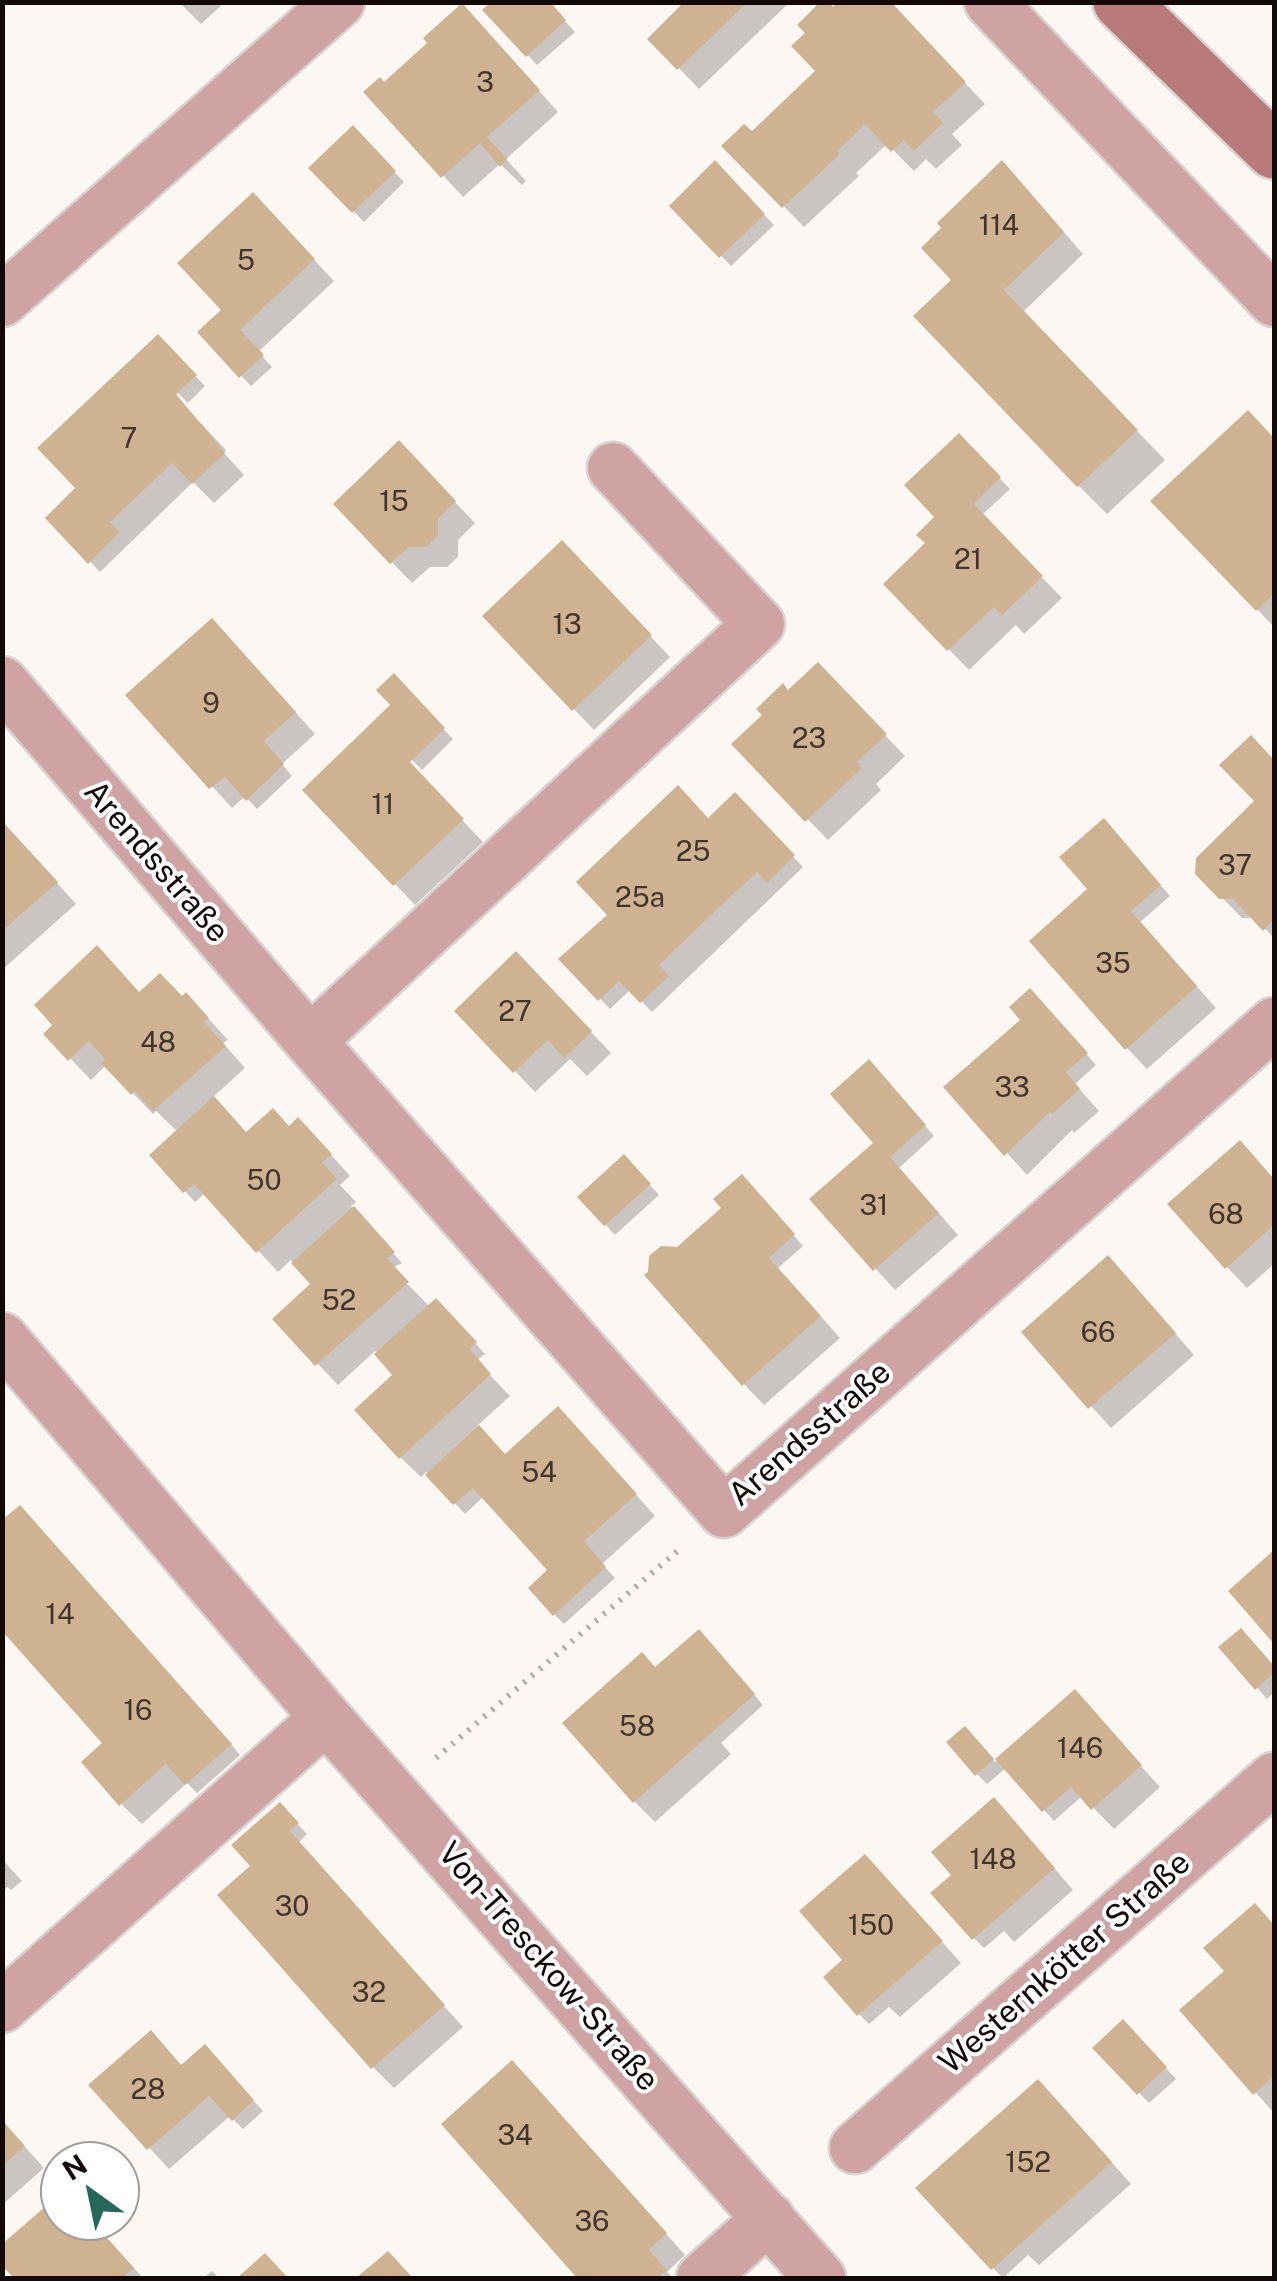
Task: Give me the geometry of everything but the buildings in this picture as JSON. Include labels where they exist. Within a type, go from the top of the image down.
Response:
[{"type":"street","points":[[2,301],[339,2]]},
{"type":"street","points":[[990,2],[1274,301]]},
{"type":"street","points":[[1120,2],[1274,151]]},
{"type":"street","points":[[310,1041],[759,624],[613,468]]},
{"type":"street","name":"Arendsstraße","points":[[2,682],[310,1041],[724,1512],[1274,1022]]},
{"type":"street","name":"Von-Tresckow-Straße","points":[[2,1338],[326,1718],[820,2278]]},
{"type":"street","points":[[2,2006],[326,1718]]},
{"type":"street","name":"Westernkötter Straße","points":[[854,2148],[1274,1778]]},
{"type":"street","points":[[702,2278],[769,2218]]},
{"type":"path","points":[[395,1792],[724,1512]]}]
